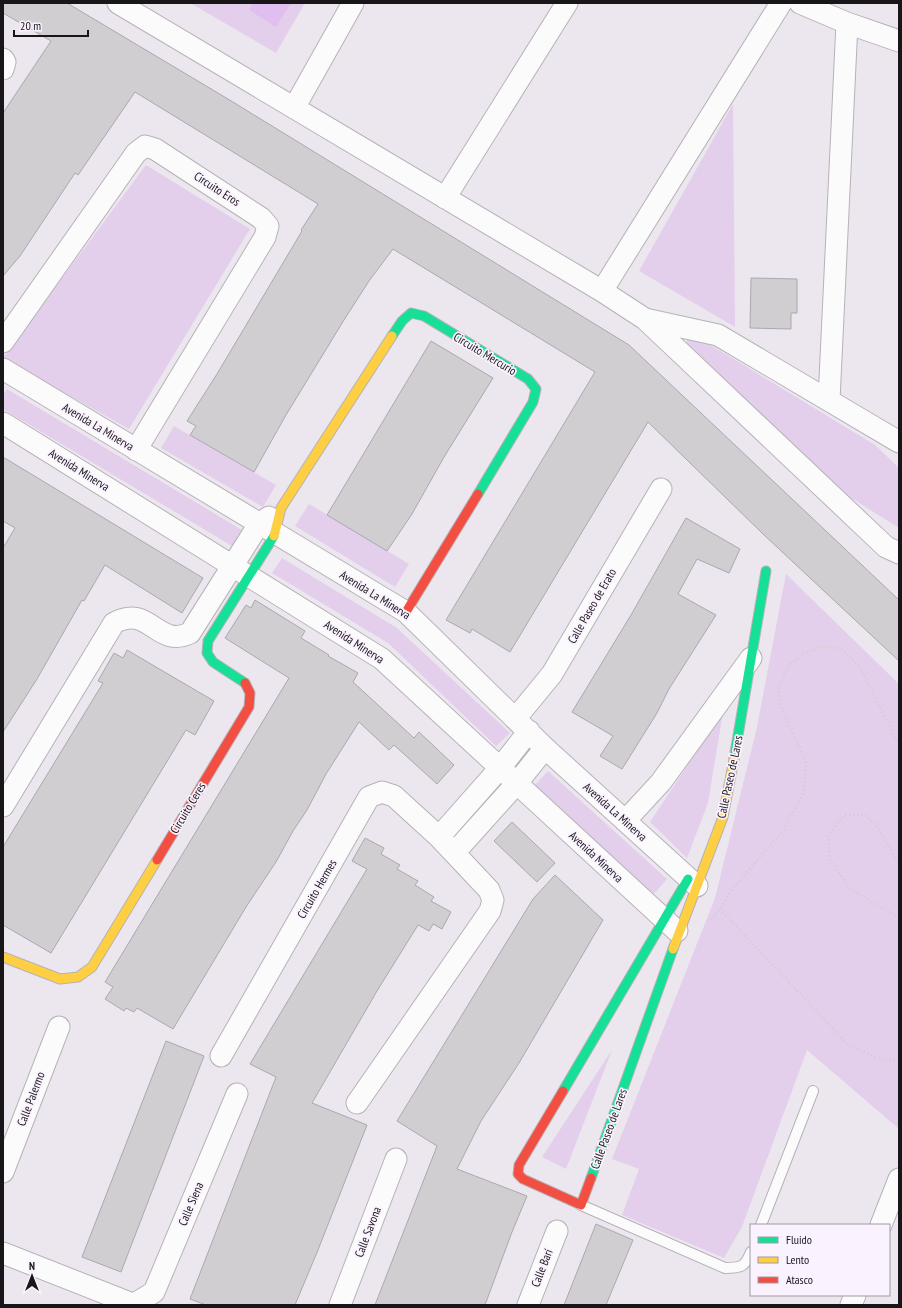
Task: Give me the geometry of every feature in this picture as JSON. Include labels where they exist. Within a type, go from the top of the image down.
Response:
[{"type":"street","points":[[294,108],[353,3]]},
{"type":"street","points":[[445,198],[567,3]]},
{"type":"street","points":[[602,291],[781,3]]},
{"type":"street","points":[[800,3],[847,23],[899,41]]},
{"type":"street","points":[[131,6],[294,108],[602,291],[645,319],[886,547],[899,553]]},
{"type":"street","points":[[829,400],[847,23]]},
{"type":"street","points":[[3,59],[5,62],[3,69]]},
{"type":"street","name":"Circuito Eros","points":[[4,347],[136,153],[145,146],[155,149],[261,218],[268,226],[265,238],[136,450]]},
{"type":"street","name":"Circuito Mercurio","points":[[232,565],[267,529],[402,321],[412,313],[424,316],[528,379],[536,389],[532,402],[406,612]]},
{"type":"street","points":[[645,319],[718,335],[899,442]]},
{"type":"street","name":"Avenida La Minerva","points":[[3,369],[406,612],[545,748],[693,882]]},
{"type":"street","name":"Avenida Minerva","points":[[3,423],[382,659],[663,920],[679,933]]},
{"type":"street","name":"Calle Paseo de Erato","points":[[522,725],[661,489]]},
{"type":"street","name":"Circuito Mercurio","points":[[250,576],[267,529]]},
{"type":"street","points":[[3,806],[114,623],[124,617],[138,618],[169,636],[180,638],[185,636],[190,633],[232,565]]},
{"type":"street","name":"Calle Paseo de Lares","points":[[693,882],[663,920],[519,1165],[518,1174],[523,1179],[581,1205],[679,933],[693,882],[723,817],[740,730],[766,571]]},
{"type":"street","name":"Circuito Ceres","points":[[3,957],[60,979],[78,977],[92,967],[249,707],[250,693],[246,684],[213,662],[207,653],[208,642],[250,576]]},
{"type":"street","name":"Calle Paseo de Lares","points":[[625,821],[661,782],[751,658]]},
{"type":"street","points":[[439,837],[500,768],[522,725]]},
{"type":"street","points":[[455,852],[517,783],[545,748]]},
{"type":"street","name":"Circuito Hermes","points":[[221,1056],[369,797],[382,792],[394,796],[455,852],[490,890],[493,900],[490,911],[357,1103]]},
{"type":"street","name":"Calle Palermo","points":[[3,1172],[59,1027]]},
{"type":"street","name":"Calle Siena","points":[[134,1305],[154,1292],[236,1094]]},
{"type":"street","name":"Calle Savona","points":[[340,1305],[396,1159]]},
{"type":"street","points":[[881,1224],[899,1179]]},
{"type":"street","name":"Calle Barí","points":[[528,1305],[557,1231]]},
{"type":"street","points":[[3,1253],[134,1305]]},
{"type":"lane","points":[[762,1224],[813,1091]]},
{"type":"lane","points":[[581,1205],[725,1268],[738,1268],[747,1262],[750,1254]]},
{"type":"path","points":[[899,745],[860,667],[841,648],[822,647],[802,654],[790,664],[778,688],[781,707],[806,762],[804,792],[784,830],[732,891],[720,910],[848,1046],[885,1061],[899,1059]]},
{"type":"path","points":[[899,865],[878,827],[864,815],[844,816],[828,835],[830,860],[850,889],[899,918]]},
{"type":"shaded area","points":[[190,3],[305,3],[276,53]]},
{"type":"shaded area","points":[[253,3],[291,3],[276,27],[249,10]]},
{"type":"shaded area","points":[[733,104],[735,327],[639,271]]},
{"type":"shaded area","points":[[146,165],[250,229],[129,429],[3,358]]},
{"type":"shaded area","points":[[688,336],[696,336],[875,445],[899,468],[899,528],[837,489],[778,430],[686,343]]},
{"type":"shaded area","points":[[7,389],[242,530],[232,546],[3,409],[3,395]]},
{"type":"shaded area","points":[[174,426],[276,485],[263,507],[161,448]]},
{"type":"shaded area","points":[[309,504],[409,564],[395,587],[295,526]]},
{"type":"shaded area","points":[[282,558],[397,628],[510,733],[496,746],[388,643],[272,573]]},
{"type":"shaded area","points":[[786,574],[899,684],[899,1129],[807,1050],[742,1227],[724,1258],[622,1215],[639,1169],[612,1159],[715,898],[757,727]]},
{"type":"shaded area","points":[[723,712],[708,803],[687,858],[650,822]]},
{"type":"shaded area","points":[[548,771],[667,879],[654,894],[534,786]]},
{"type":"shaded area","points":[[612,1050],[566,1169],[542,1157]]},
{"type":"building","points":[[3,3],[67,3],[228,99],[629,345],[899,600],[899,661],[763,534],[648,422],[510,652],[472,629],[470,633],[446,620],[595,372],[393,249],[369,281],[344,320],[286,415],[254,472],[190,435],[196,426],[187,421],[217,374],[302,231],[301,230],[318,204],[135,92],[78,175],[75,173],[20,256],[3,276],[3,113],[51,41],[3,13]]},
{"type":"building","points":[[751,278],[797,279],[797,313],[791,313],[791,329],[750,328]]},
{"type":"building","points":[[431,341],[493,378],[444,457],[412,514],[387,551],[327,515]]},
{"type":"building","points":[[3,457],[203,578],[182,613],[105,565],[84,601],[82,600],[37,679],[3,732],[3,548],[15,528],[3,521]]},
{"type":"building","points":[[686,518],[740,549],[729,573],[697,559],[678,594],[716,615],[669,689],[657,713],[622,769],[600,756],[613,736],[572,712],[631,615]]},
{"type":"building","points":[[255,600],[305,631],[301,638],[329,655],[328,656],[358,673],[353,682],[414,738],[419,732],[454,765],[437,784],[394,745],[389,750],[359,722],[326,774],[307,810],[293,831],[276,862],[246,907],[173,1029],[137,1008],[134,1012],[126,1008],[124,1011],[105,999],[113,987],[105,982],[289,678],[225,638],[246,605],[251,608]]},
{"type":"building","points":[[127,650],[214,701],[195,735],[186,730],[51,953],[3,925],[3,847],[103,683],[98,681],[114,653],[123,658]]},
{"type":"building","points":[[512,822],[555,863],[537,882],[494,841]]},
{"type":"building","points":[[365,838],[384,848],[381,854],[400,865],[397,869],[418,881],[415,885],[434,897],[431,901],[451,912],[442,929],[433,924],[429,931],[418,925],[377,991],[312,1103],[367,1125],[295,1305],[206,1305],[190,1299],[276,1077],[250,1064],[367,869],[352,861]]},
{"type":"building","points":[[555,875],[603,920],[519,1063],[481,1121],[457,1169],[527,1196],[485,1305],[375,1305],[437,1146],[397,1121],[533,899]]},
{"type":"building","points":[[166,1041],[204,1056],[121,1272],[82,1257]]},
{"type":"building","points":[[596,1224],[633,1240],[606,1305],[564,1305]]},
{"type":"traffic: fast","points":[[392,336],[402,321],[411,313],[424,316],[528,379],[536,389],[533,402],[478,494]]},
{"type":"traffic: fast","points":[[245,683],[213,662],[207,653],[208,641],[274,536]]},
{"type":"traffic: fast","points":[[734,759],[766,571]]},
{"type":"traffic: fast","points":[[563,1091],[688,879]]},
{"type":"traffic: fast","points":[[591,1178],[673,949]]},
{"type":"traffic: slow","points":[[274,536],[281,508],[392,336]]},
{"type":"traffic: slow","points":[[673,949],[723,817],[734,759]]},
{"type":"traffic: slow","points":[[3,957],[60,979],[78,977],[92,967],[157,860]]},
{"type":"traffic: jam","points":[[406,612],[478,494]]},
{"type":"traffic: jam","points":[[157,860],[249,707],[250,693],[245,683]]},
{"type":"traffic: jam","points":[[563,1091],[519,1165],[518,1174],[523,1179],[581,1205],[591,1178]]}]
